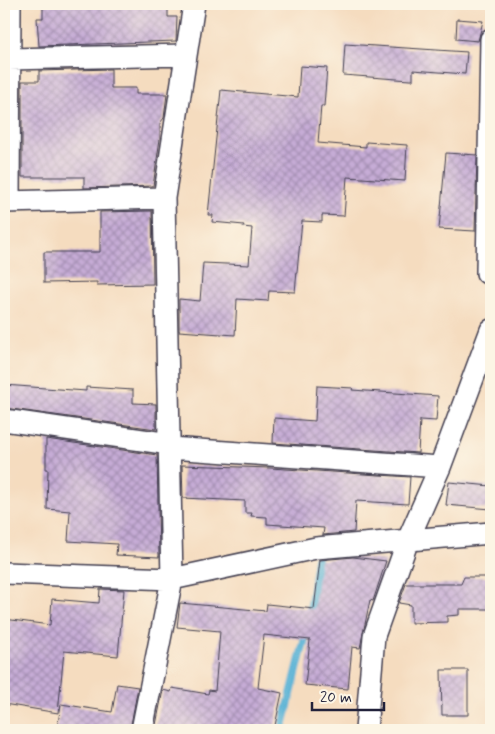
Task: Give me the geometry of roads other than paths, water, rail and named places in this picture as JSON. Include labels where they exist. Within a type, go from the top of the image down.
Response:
[{"type":"street","points":[[10,4],[7,202],[164,198]]},
{"type":"street","points":[[142,730],[172,579],[164,198],[194,4]]},
{"type":"street","points":[[491,39],[487,273],[491,273]]},
{"type":"street","points":[[10,59],[185,55]]},
{"type":"street","points":[[366,730],[374,636],[408,540],[440,466],[491,330]]},
{"type":"street","points":[[4,420],[170,446],[440,466]]},
{"type":"street","points":[[4,573],[172,579],[316,548],[491,533]]},
{"type":"waterway","points":[[309,619],[317,559]]},
{"type":"waterway","points":[[282,730],[307,630]]}]
